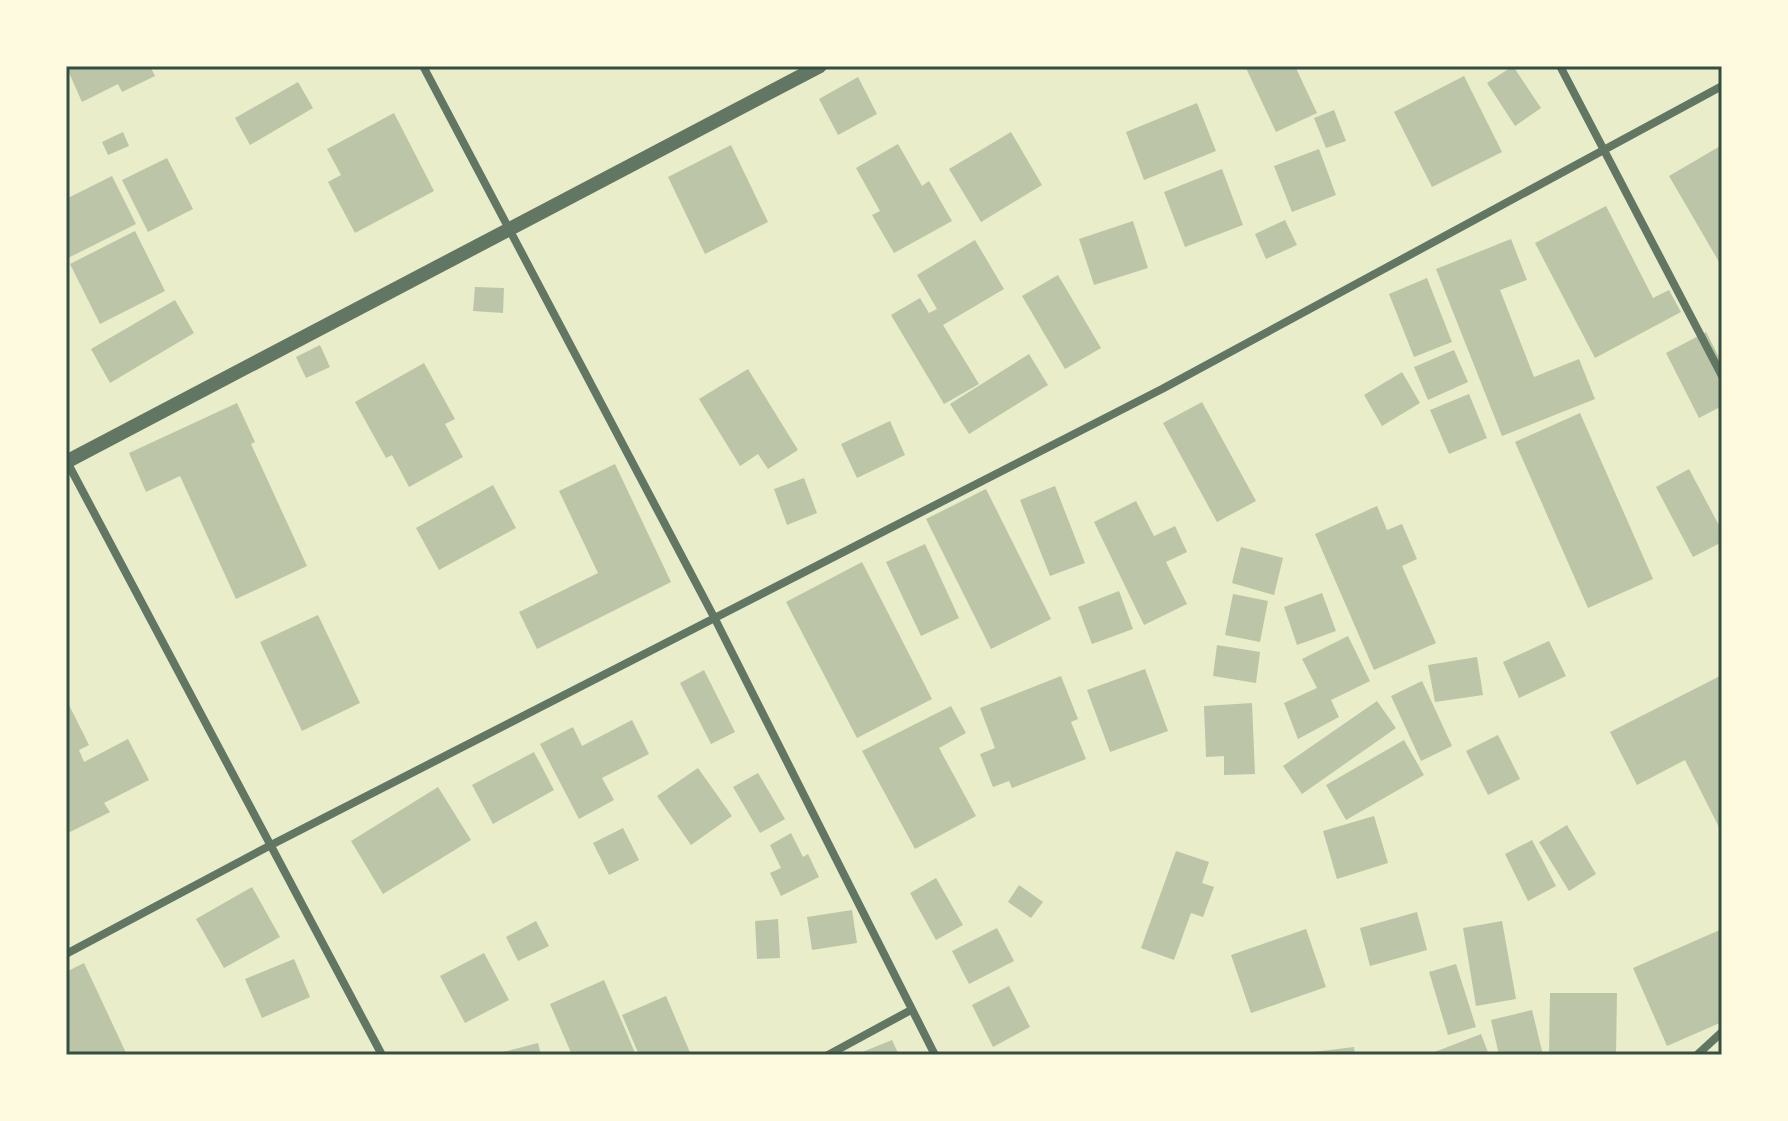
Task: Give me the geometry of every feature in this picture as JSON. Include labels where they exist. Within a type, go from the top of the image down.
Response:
[{"type":"street","points":[[423,66],[715,619],[935,1055]]},
{"type":"street","points":[[382,1055],[66,461],[820,66]]},
{"type":"street","points":[[1560,66],[1722,376]]},
{"type":"street","points":[[66,954],[271,845],[1162,389],[1722,86]]},
{"type":"street","points":[[828,1055],[911,1010]]},
{"type":"street","points":[[1697,1055],[1722,1032]]},
{"type":"building","points":[[66,66],[150,66],[155,76],[122,92],[118,84],[82,102]]},
{"type":"building","points":[[1295,66],[1317,113],[1276,132],[1246,68]]},
{"type":"building","points":[[1513,66],[1541,108],[1515,126],[1487,83]]},
{"type":"building","points":[[1464,76],[1502,152],[1432,187],[1394,112]]},
{"type":"building","points":[[858,77],[877,114],[838,135],[819,99]]},
{"type":"building","points":[[298,82],[313,108],[250,145],[235,118]]},
{"type":"building","points":[[1197,103],[1216,151],[1144,180],[1126,132]]},
{"type":"building","points":[[1334,110],[1346,141],[1326,148],[1314,118]]},
{"type":"building","points":[[394,113],[434,191],[355,233],[328,182],[341,175],[327,149]]},
{"type":"building","points":[[123,132],[129,146],[108,155],[102,142]]},
{"type":"building","points":[[1011,132],[1042,185],[981,222],[949,169]]},
{"type":"building","points":[[898,144],[922,186],[929,181],[952,221],[894,253],[872,215],[880,211],[856,168]]},
{"type":"building","points":[[731,145],[768,222],[705,254],[668,177]]},
{"type":"building","points":[[1722,145],[1722,267],[1669,176]]},
{"type":"building","points":[[1319,149],[1336,195],[1292,212],[1274,166]]},
{"type":"building","points":[[167,158],[193,209],[148,232],[122,180]]},
{"type":"building","points":[[1222,169],[1243,225],[1185,247],[1164,192]]},
{"type":"building","points":[[112,176],[136,224],[66,259],[66,199]]},
{"type":"building","points":[[1606,206],[1653,298],[1669,290],[1681,312],[1595,358],[1535,243]]},
{"type":"building","points":[[1285,220],[1297,245],[1266,259],[1255,234]]},
{"type":"building","points":[[1133,221],[1148,268],[1094,285],[1079,239]]},
{"type":"building","points":[[135,231],[165,291],[100,324],[70,264]]},
{"type":"building","points":[[1511,239],[1527,280],[1500,290],[1534,377],[1579,359],[1595,399],[1502,436],[1436,269]]},
{"type":"building","points":[[975,240],[1004,289],[943,325],[979,384],[944,404],[891,315],[920,298],[929,313],[937,309],[917,275]]},
{"type":"building","points":[[1058,275],[1101,348],[1065,369],[1022,296]]},
{"type":"building","points":[[1427,278],[1452,342],[1414,357],[1389,294]]},
{"type":"building","points":[[475,287],[504,288],[503,313],[473,311]]},
{"type":"building","points":[[175,300],[194,333],[110,383],[91,349]]},
{"type":"building","points":[[1706,332],[1722,363],[1722,406],[1699,418],[1666,353]]},
{"type":"building","points":[[320,345],[330,367],[306,378],[296,357]]},
{"type":"building","points":[[1454,350],[1468,382],[1428,400],[1414,367]]},
{"type":"building","points":[[1029,354],[1048,385],[969,434],[950,404]]},
{"type":"building","points":[[424,363],[455,419],[445,424],[463,457],[409,487],[392,455],[386,458],[355,402]]},
{"type":"building","points":[[748,369],[798,450],[768,469],[758,454],[740,466],[699,399]]},
{"type":"building","points":[[1402,372],[1420,403],[1382,426],[1364,395]]},
{"type":"building","points":[[1469,394],[1487,438],[1449,454],[1430,410]]},
{"type":"building","points":[[1202,402],[1256,501],[1217,522],[1163,423]]},
{"type":"building","points":[[237,403],[255,442],[251,444],[307,566],[236,599],[180,476],[146,492],[129,453]]},
{"type":"building","points":[[1580,413],[1653,579],[1588,608],[1515,442]]},
{"type":"building","points":[[890,421],[905,455],[857,478],[841,444]]},
{"type":"building","points":[[615,464],[671,582],[537,649],[519,612],[598,573],[559,491]]},
{"type":"building","points":[[1689,469],[1722,531],[1722,542],[1693,557],[1656,487]]},
{"type":"building","points":[[804,478],[817,513],[787,525],[774,489]]},
{"type":"building","points":[[493,485],[516,528],[439,570],[416,528]]},
{"type":"building","points":[[1055,486],[1085,563],[1050,576],[1020,500]]},
{"type":"building","points":[[986,489],[1051,619],[991,649],[926,519]]},
{"type":"building","points":[[1136,501],[1154,536],[1175,526],[1187,552],[1166,562],[1187,604],[1144,625],[1094,522]]},
{"type":"building","points":[[1377,506],[1387,530],[1402,524],[1417,559],[1402,566],[1436,643],[1374,670],[1315,534]]},
{"type":"building","points":[[925,544],[959,618],[921,636],[886,562]]},
{"type":"building","points":[[1241,547],[1283,558],[1274,595],[1232,583]]},
{"type":"building","points":[[862,562],[932,699],[857,738],[786,602]]},
{"type":"building","points":[[1119,591],[1133,629],[1092,644],[1078,607]]},
{"type":"building","points":[[1322,593],[1336,631],[1297,645],[1284,607]]},
{"type":"building","points":[[1233,594],[1268,601],[1260,642],[1225,635]]},
{"type":"building","points":[[318,615],[360,703],[302,731],[260,642]]},
{"type":"building","points":[[1348,636],[1370,681],[1331,700],[1339,717],[1298,739],[1284,703],[1317,688],[1302,659]]},
{"type":"building","points":[[1549,641],[1566,676],[1519,698],[1503,662]]},
{"type":"building","points":[[1217,645],[1260,652],[1256,683],[1213,676]]},
{"type":"building","points":[[1477,657],[1483,695],[1435,702],[1428,665]]},
{"type":"building","points":[[1145,669],[1168,731],[1110,752],[1087,690]]},
{"type":"building","points":[[704,670],[735,732],[711,744],[680,683]]},
{"type":"building","points":[[1722,675],[1722,833],[1685,760],[1637,785],[1610,732]]},
{"type":"building","points":[[1061,676],[1078,719],[1071,722],[1086,759],[1012,788],[1009,781],[993,787],[980,754],[995,748],[980,708]]},
{"type":"building","points":[[1422,681],[1452,746],[1421,761],[1391,696]]},
{"type":"building","points":[[66,699],[89,745],[79,750],[84,762],[128,739],[149,780],[104,803],[110,812],[66,834]]},
{"type":"building","points":[[1377,701],[1396,728],[1302,794],[1283,766]]},
{"type":"building","points":[[1252,703],[1255,774],[1224,775],[1224,756],[1206,757],[1204,706]]},
{"type":"building","points":[[951,706],[966,733],[939,748],[976,816],[915,849],[862,751]]},
{"type":"building","points":[[632,720],[649,754],[602,778],[614,800],[579,819],[540,744],[573,727],[582,746]]},
{"type":"building","points":[[1498,735],[1520,779],[1488,795],[1466,751]]},
{"type":"building","points":[[1404,740],[1424,775],[1346,820],[1326,785]]},
{"type":"building","points":[[534,752],[554,790],[493,824],[472,785]]},
{"type":"building","points":[[698,768],[732,816],[691,845],[657,796]]},
{"type":"building","points":[[758,773],[785,819],[760,833],[733,787]]},
{"type":"building","points":[[438,787],[471,840],[383,894],[351,841]]},
{"type":"building","points":[[1374,816],[1388,863],[1337,879],[1323,831]]},
{"type":"building","points":[[1567,825],[1596,874],[1569,891],[1539,842]]},
{"type":"building","points":[[623,828],[639,860],[609,875],[593,843]]},
{"type":"building","points":[[791,833],[803,857],[808,854],[819,877],[781,896],[770,873],[781,868],[770,845]]},
{"type":"building","points":[[1532,840],[1556,886],[1528,901],[1505,854]]},
{"type":"building","points":[[1176,851],[1209,862],[1202,883],[1214,887],[1203,917],[1191,913],[1174,960],[1141,948]]},
{"type":"building","points":[[936,878],[963,925],[936,940],[910,893]]},
{"type":"building","points":[[1019,885],[1043,902],[1031,918],[1008,902]]},
{"type":"building","points":[[252,887],[280,937],[224,968],[196,919]]},
{"type":"building","points":[[852,910],[857,943],[812,950],[807,917]]},
{"type":"building","points":[[1417,912],[1427,950],[1370,966],[1360,928]]},
{"type":"building","points":[[778,919],[780,958],[757,959],[755,921]]},
{"type":"building","points":[[536,921],[549,946],[518,961],[506,937]]},
{"type":"building","points":[[1502,921],[1516,999],[1476,1006],[1463,928]]},
{"type":"building","points":[[997,928],[1014,961],[969,984],[952,951]]},
{"type":"building","points":[[1306,929],[1326,987],[1251,1013],[1231,955]]},
{"type":"building","points":[[1722,929],[1722,1022],[1667,1046],[1633,968]]},
{"type":"building","points":[[484,953],[509,1000],[465,1023],[440,976]]},
{"type":"building","points":[[294,959],[310,997],[262,1018],[245,979]]},
{"type":"building","points":[[84,963],[127,1055],[66,1055],[66,972]]},
{"type":"building","points":[[1456,964],[1476,1027],[1448,1035],[1429,972]]},
{"type":"building","points":[[604,980],[636,1055],[572,1055],[550,1004]]},
{"type":"building","points":[[1009,986],[1030,1027],[993,1047],[972,1005]]},
{"type":"building","points":[[1550,993],[1617,993],[1616,1055],[1549,1055]]},
{"type":"building","points":[[666,996],[691,1055],[639,1055],[622,1015]]},
{"type":"building","points":[[1532,1010],[1543,1055],[1499,1055],[1491,1020]]},
{"type":"building","points":[[1481,1034],[1489,1055],[1427,1055]]},
{"type":"building","points":[[892,1040],[899,1055],[855,1055]]},
{"type":"building","points":[[538,1043],[541,1055],[496,1055],[496,1054]]},
{"type":"building","points":[[1354,1047],[1355,1055],[1305,1053]]}]
